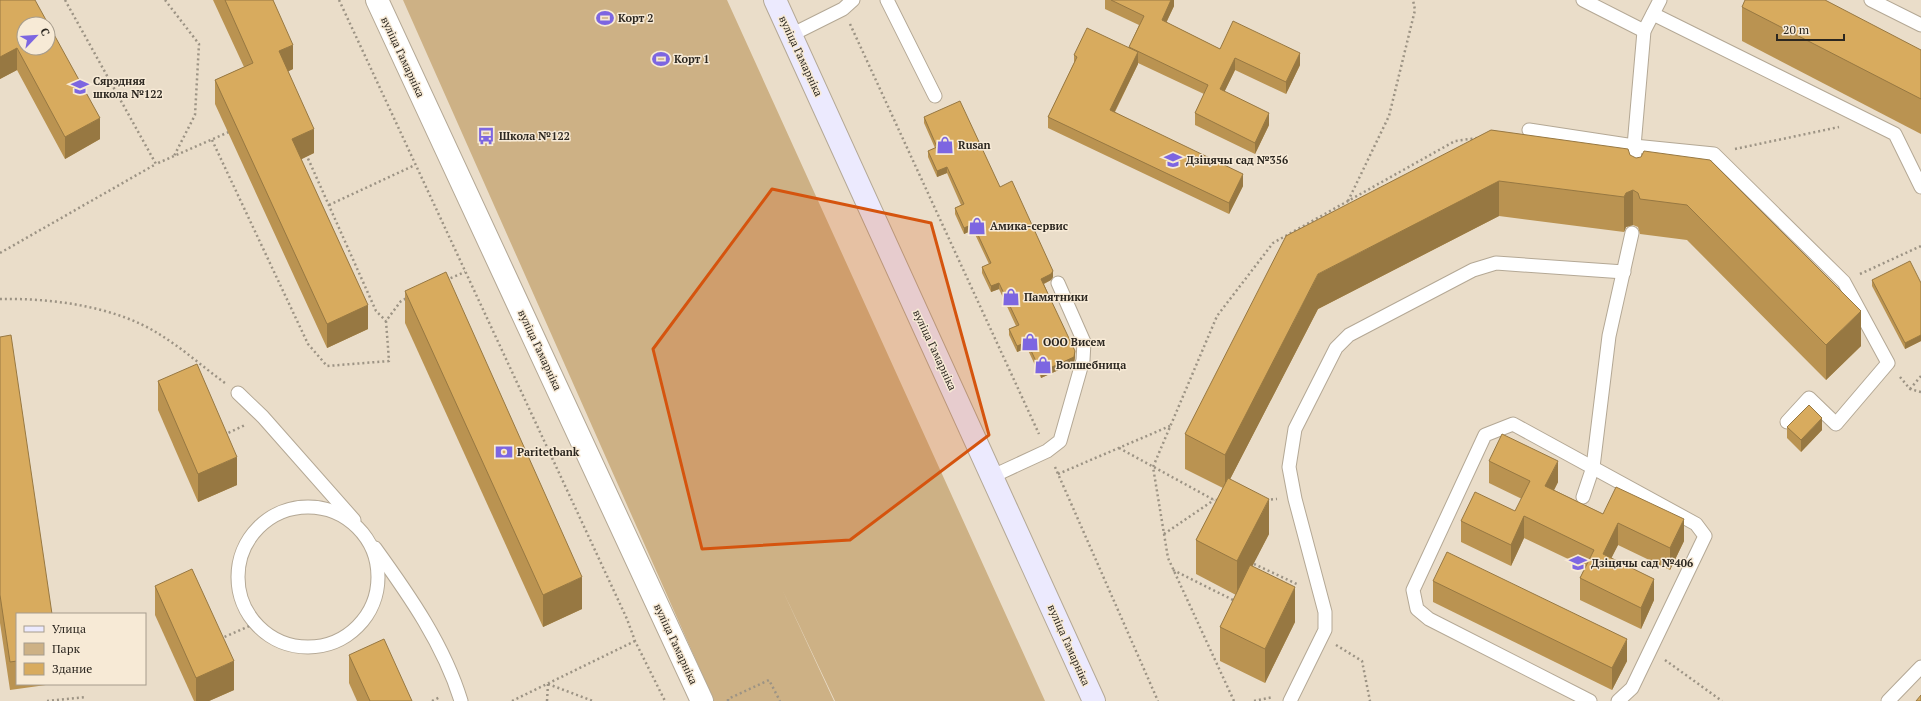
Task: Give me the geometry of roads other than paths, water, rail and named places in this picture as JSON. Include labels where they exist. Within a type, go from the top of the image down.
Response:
[{"type":"main road","name":"вуліца Гамарніка","points":[[775,0],[993,476],[1094,701]]},
{"type":"street","name":"вуліца Гамарніка","points":[[377,0],[702,701]]},
{"type":"lane","points":[[887,0],[935,96]]},
{"type":"lane","points":[[1583,0],[1644,31]]},
{"type":"lane","points":[[1636,185],[1634,146],[1644,31],[1660,0]]},
{"type":"lane","points":[[1871,0],[1921,24]]},
{"type":"lane","points":[[791,35],[848,4]]},
{"type":"lane","points":[[1653,14],[1895,134],[1921,187]]},
{"type":"lane","points":[[1529,130],[1634,146],[1714,154],[1844,282],[1888,363],[1836,424],[1809,398],[1787,422]]},
{"type":"lane","points":[[1583,497],[1593,467],[1609,336],[1632,233]]},
{"type":"lane","points":[[1284,700],[1325,630],[1324,612],[1295,499],[1289,467],[1295,429],[1336,348],[1349,335],[1473,270],[1496,263],[1624,272]]},
{"type":"lane","points":[[993,476],[1047,451],[1060,441],[1084,360],[1084,342],[1058,283]]},
{"type":"lane","points":[[238,393],[263,417],[364,531],[409,595],[423,618],[445,662],[461,701]]},
{"type":"lane","points":[[1590,701],[1429,619],[1417,609],[1413,590],[1485,436],[1513,424],[1696,524],[1705,536],[1632,688],[1618,701]]},
{"type":"lane","points":[[303,507],[325,509],[346,518],[364,531],[373,551],[378,572],[376,594],[368,614],[354,631],[335,642],[314,647],[292,646],[272,637],[256,623],[244,604],[238,583],[240,561],[248,540],[263,524],[282,512],[303,507]]},
{"type":"lane","points":[[1888,701],[1921,667]]},
{"type":"place","name":"Корт 2","points":[[605,18]]},
{"type":"place","name":"Корт 1","points":[[661,59]]},
{"type":"place","name":"Сярэдняя школа №122","points":[[80,87]]},
{"type":"place","name":"Школа №122","points":[[486,136]]},
{"type":"place","name":"Rusan","points":[[945,145]]},
{"type":"place","name":"Дзіцячы сад №356","points":[[1173,160]]},
{"type":"place","name":"Амика-сервис","points":[[977,226]]},
{"type":"place","name":"Памятники","points":[[1011,297]]},
{"type":"place","name":"ООО Висем","points":[[1030,342]]},
{"type":"place","name":"Волшебница","points":[[1043,365]]},
{"type":"place","name":"Paritetbank","points":[[504,452]]},
{"type":"place","name":"Дзіцячы сад №406","points":[[1578,563]]}]
